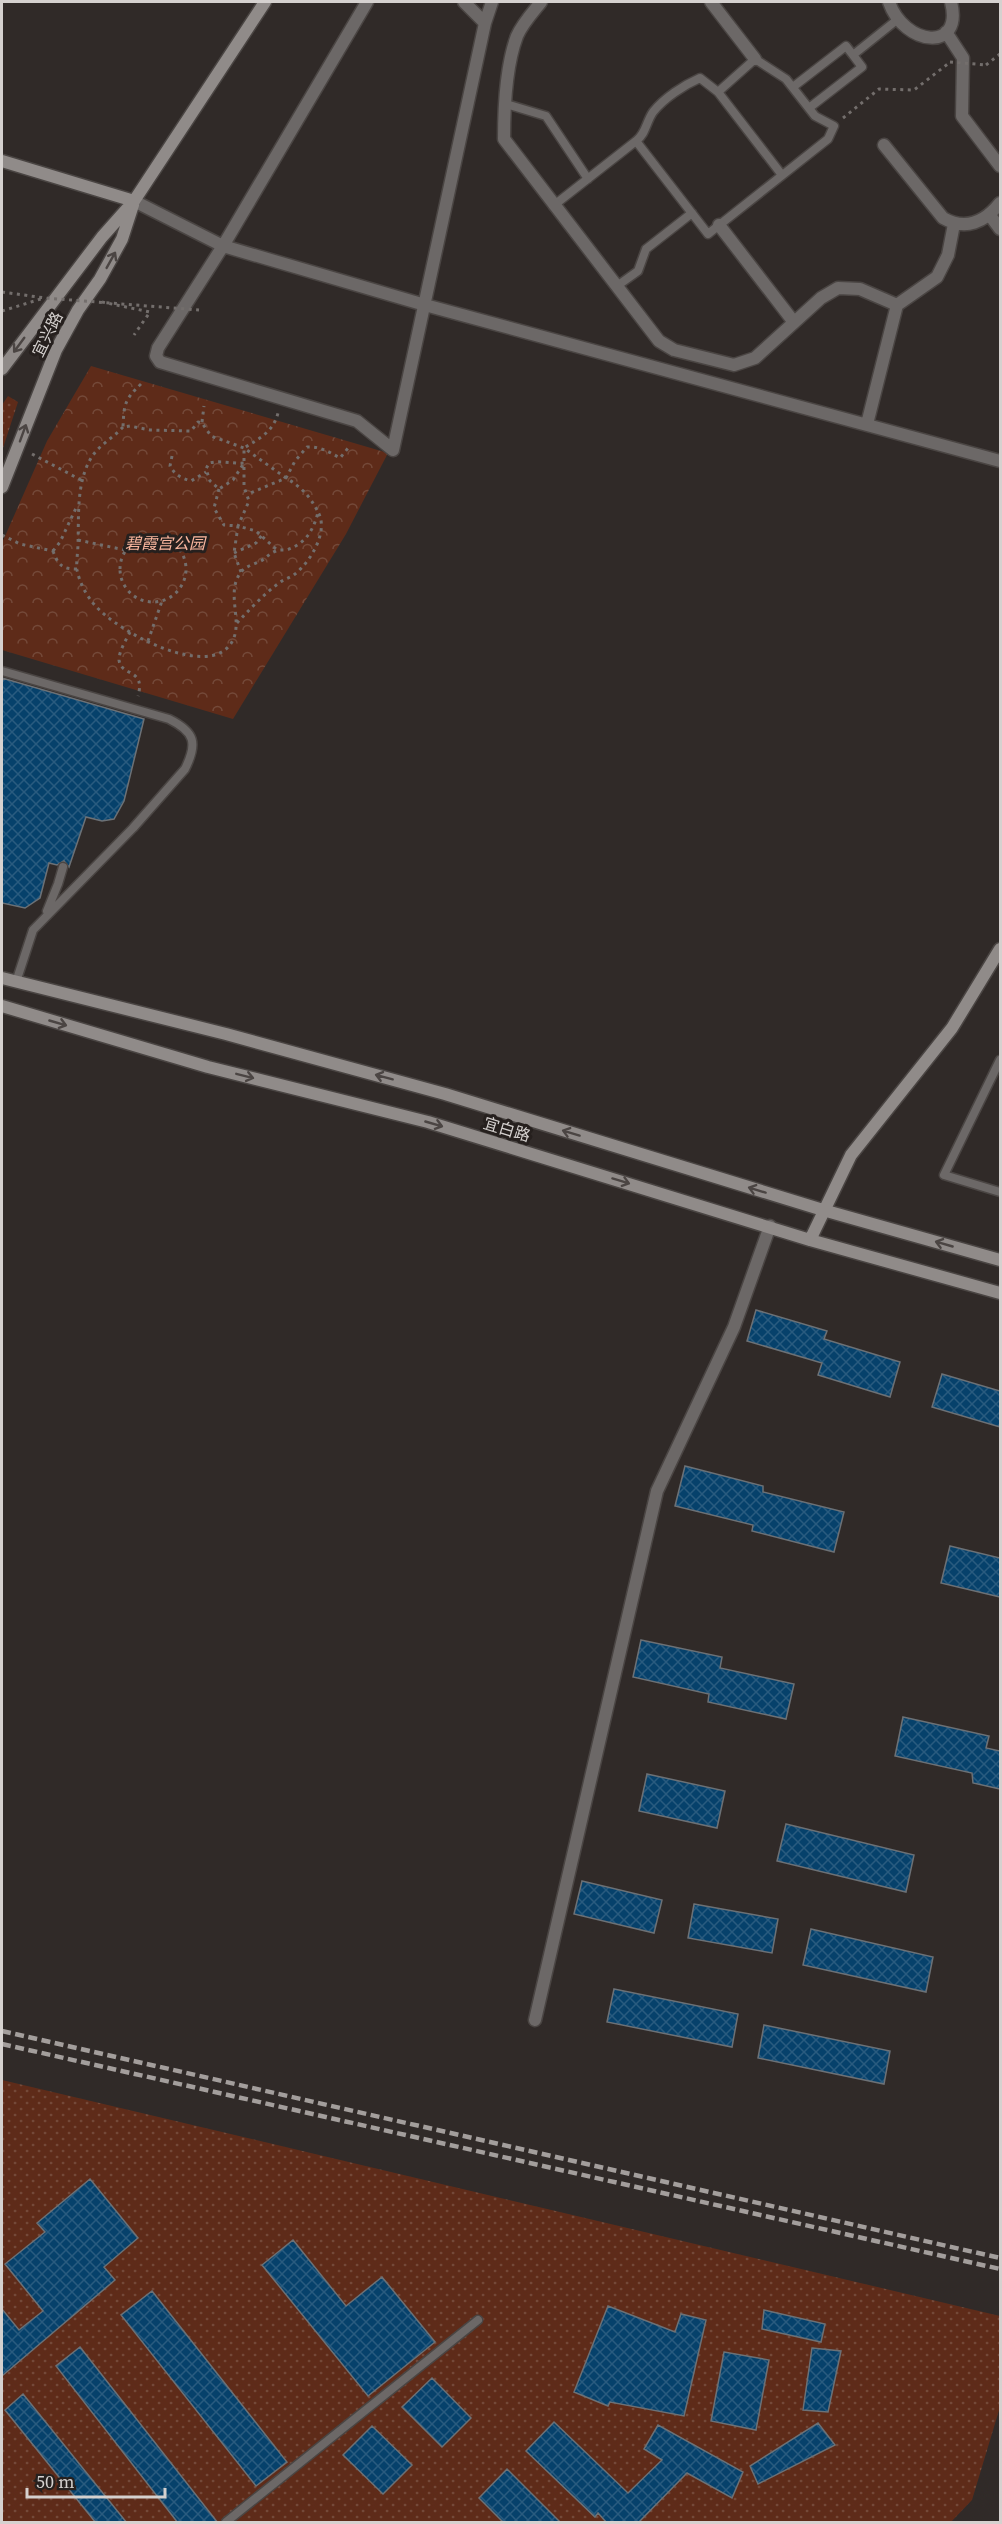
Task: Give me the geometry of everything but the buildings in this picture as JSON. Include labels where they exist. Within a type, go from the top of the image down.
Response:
[{"type":"street","name":"宜兴路","points":[[2,369],[102,237],[134,201],[265,2]]},
{"type":"street","points":[[367,2],[223,246],[158,348],[156,356],[160,362],[357,421],[393,450],[485,23],[492,2]]},
{"type":"street","points":[[464,2],[485,23]]},
{"type":"street","points":[[541,2],[518,34],[512,51],[504,139],[659,341],[674,350],[734,366],[755,358],[793,321],[821,298],[838,288],[860,289],[897,305]]},
{"type":"street","points":[[711,2],[755,59]]},
{"type":"street","points":[[890,2],[898,19],[911,32],[924,38],[936,38],[946,32],[951,24],[953,13],[951,2]]},
{"type":"street","points":[[946,32],[963,58],[962,116],[1000,166]]},
{"type":"street","points":[[884,145],[943,218],[954,224],[975,223],[989,214],[1000,202]]},
{"type":"street","points":[[2,161],[134,201],[223,246],[425,305],[1000,461]]},
{"type":"street","name":"宜兴路","points":[[2,487],[56,350],[122,239],[134,201]]},
{"type":"street","points":[[989,214],[1000,229]]},
{"type":"street","points":[[867,424],[897,305],[937,277],[948,255],[954,224]]},
{"type":"street","points":[[719,225],[793,321]]},
{"type":"street","points":[[810,1240],[851,1155],[952,1028],[1000,949]]},
{"type":"street","points":[[2,978],[226,1034],[445,1094],[823,1210],[1000,1260]]},
{"type":"street","name":"宜白路","points":[[2,1006],[208,1067],[428,1122],[810,1240],[1000,1293]]},
{"type":"street","points":[[534,2019],[657,1491],[734,1327],[770,1226]]},
{"type":"lane","points":[[853,55],[898,19]]},
{"type":"lane","points":[[793,87],[846,46],[853,55],[862,67],[809,108]]},
{"type":"lane","points":[[636,141],[708,234],[828,139],[834,126],[815,116],[786,79],[755,59],[718,92]]},
{"type":"lane","points":[[554,206],[641,137],[653,112],[672,95],[700,78],[718,92],[782,175]]},
{"type":"lane","points":[[506,104],[546,116],[588,179]]},
{"type":"lane","points":[[617,286],[638,271],[646,249],[692,213]]},
{"type":"lane","points":[[2,671],[134,708],[183,726],[190,732],[193,743],[191,758],[185,769],[133,828],[33,930],[16,982]]},
{"type":"lane","points":[[44,917],[63,867]]},
{"type":"lane","points":[[1000,1060],[945,1175],[1000,1192]]},
{"type":"lane","points":[[226,2523],[478,2320]]},
{"type":"path","points":[[834,126],[879,89],[914,90],[950,62],[986,65],[1000,54]]},
{"type":"path","points":[[2,291],[45,297],[199,310]]},
{"type":"path","points":[[2,311],[45,297]]},
{"type":"path","points":[[102,302],[150,312],[134,334]]},
{"type":"path","points":[[123,427],[124,405],[141,384]]},
{"type":"path","points":[[244,447],[275,426],[282,400]]},
{"type":"path","points":[[204,406],[202,423],[211,436],[244,447],[301,487],[312,500],[322,519],[322,537],[306,562],[295,574],[279,583],[237,624]]},
{"type":"path","points":[[53,551],[60,542],[77,505],[93,455],[123,427],[191,431],[198,422],[202,423]]},
{"type":"path","points":[[19,446],[83,481]]},
{"type":"path","points":[[241,572],[234,553],[238,526],[249,501],[244,487],[244,447]]},
{"type":"path","points":[[248,494],[286,478],[295,461],[307,447],[324,449],[340,458],[349,447]]},
{"type":"path","points":[[172,456],[170,466],[172,471],[191,481],[206,472],[209,463],[244,463]]},
{"type":"path","points":[[244,463],[233,480],[219,489],[214,508],[224,525],[256,531],[277,550]]},
{"type":"path","points":[[206,472],[210,481],[219,489]]},
{"type":"path","points":[[77,505],[77,569],[89,599],[99,611],[130,632],[184,655],[214,655],[225,650],[232,641],[237,624],[233,595],[241,572],[277,550],[286,551],[299,545],[311,533],[318,512]]},
{"type":"path","points":[[2,535],[20,544],[53,551]]},
{"type":"path","points":[[234,553],[256,543],[262,535]]},
{"type":"path","points":[[147,536],[166,538],[177,546],[184,558],[185,578],[174,594],[162,600],[144,601],[126,588],[122,580],[119,567],[125,550],[134,541],[147,536]]},
{"type":"path","points":[[78,540],[125,550]]},
{"type":"path","points":[[53,551],[58,564],[63,568],[77,569]]},
{"type":"path","points":[[148,641],[162,600]]},
{"type":"path","points":[[130,632],[119,660],[121,666],[138,678],[141,686],[134,708]]},
{"type":"green space","name":"碧霞宫公园","points":[[91,366],[388,453],[346,534],[233,719],[2,650],[2,543],[47,441]]},
{"type":"green space","points":[[8,396],[18,402],[2,451],[2,405]]},
{"type":"green space","points":[[2,2080],[1000,2316],[1000,2407],[972,2500],[951,2522],[2,2522]]},
{"type":"railway","points":[[2,2031],[1000,2258]]},
{"type":"railway","points":[[2,2044],[1000,2269]]}]
